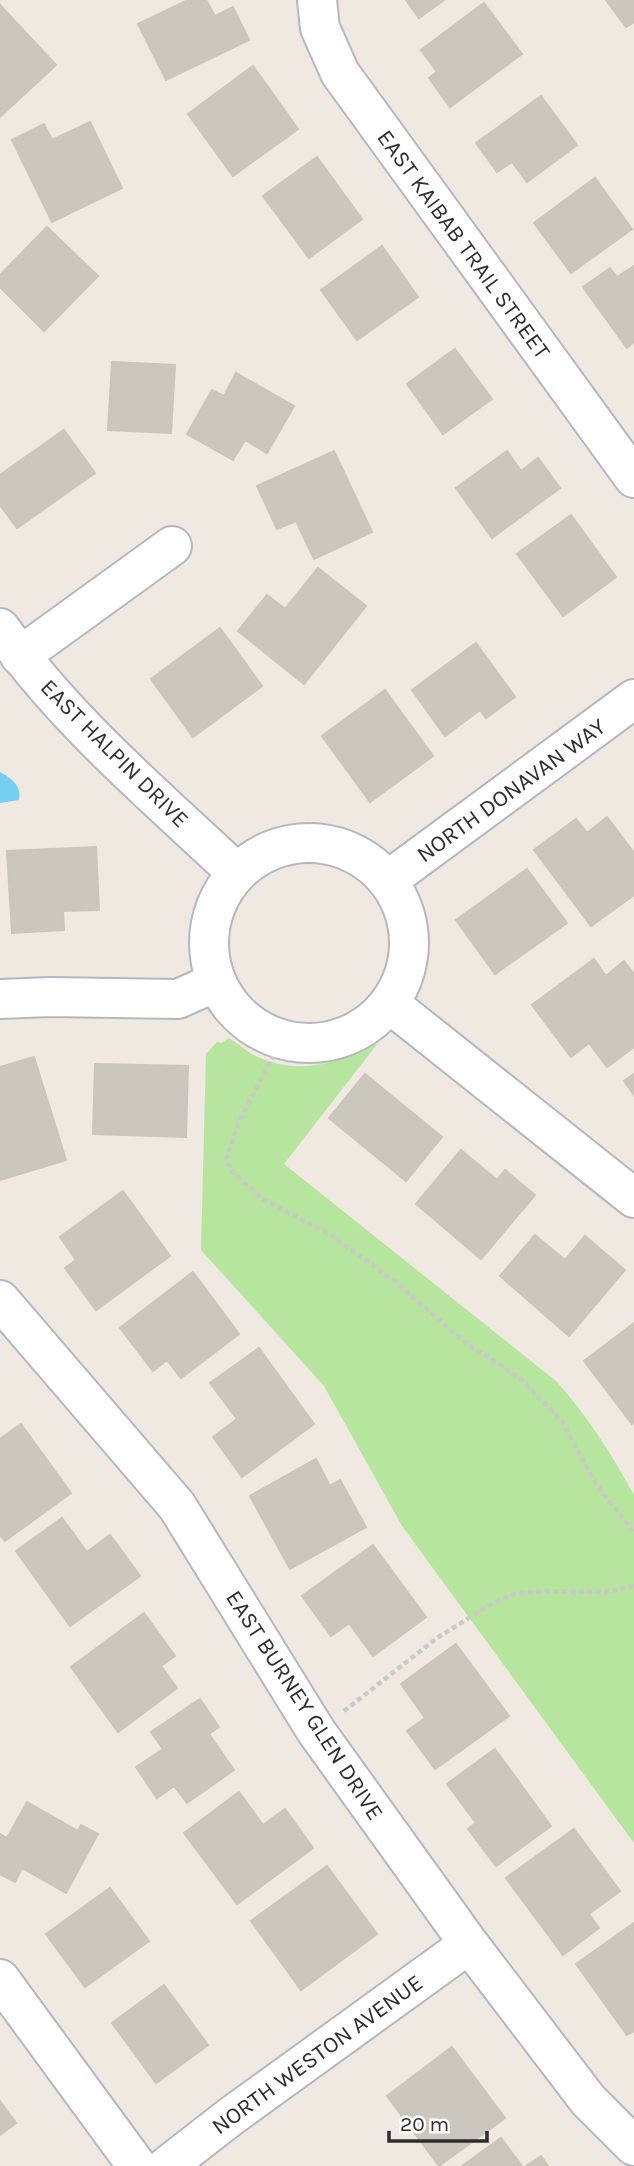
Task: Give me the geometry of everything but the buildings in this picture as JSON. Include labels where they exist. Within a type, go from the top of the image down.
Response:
[{"type":"street","name":"EAST KAIBAB TRAIL STREET","points":[[317,0],[320,27],[341,74],[634,478]]},
{"type":"street","points":[[10,642],[172,546]]},
{"type":"street","name":"EAST HALPIN DRIVE","points":[[10,642],[92,737],[236,872]]},
{"type":"street","name":"NORTH DONAVAN WAY","points":[[388,880],[634,699]]},
{"type":"street","points":[[297,842],[331,844],[363,857],[388,880],[404,909],[411,942],[405,974],[390,1004],[369,1025],[342,1039],[312,1044],[282,1040],[254,1028],[232,1007],[216,982],[209,953],[210,924],[219,896],[236,872],[264,852],[297,842]]},
{"type":"street","points":[[0,999],[178,999],[216,982]]},
{"type":"street","points":[[390,1004],[634,1198]]},
{"type":"street","name":"EAST BURNEY GLEN DRIVE","points":[[0,1300],[177,1506],[316,1731],[469,1944],[588,2100],[634,2146]]},
{"type":"street","name":"NORTH WESTON AVENUE","points":[[167,2166],[230,2116],[469,1944]]},
{"type":"street","points":[[0,1979],[137,2166]]},
{"type":"path","points":[[282,1040],[231,1141],[226,1160],[231,1170],[262,1199],[328,1234],[396,1282],[464,1342],[520,1378],[562,1421],[594,1481],[634,1533]]},
{"type":"path","points":[[316,1731],[437,1638],[493,1603],[514,1594],[545,1591],[608,1592],[634,1586]]},
{"type":"green space","points":[[229,1038],[268,1061],[300,1066],[332,1062],[378,1043],[284,1164],[556,1381],[598,1436],[634,1495],[634,1843],[402,1526],[324,1386],[201,1250],[206,1054],[217,1042],[222,1043]]},
{"type":"water","points":[[0,772],[17,787],[19,800],[0,803]]}]
